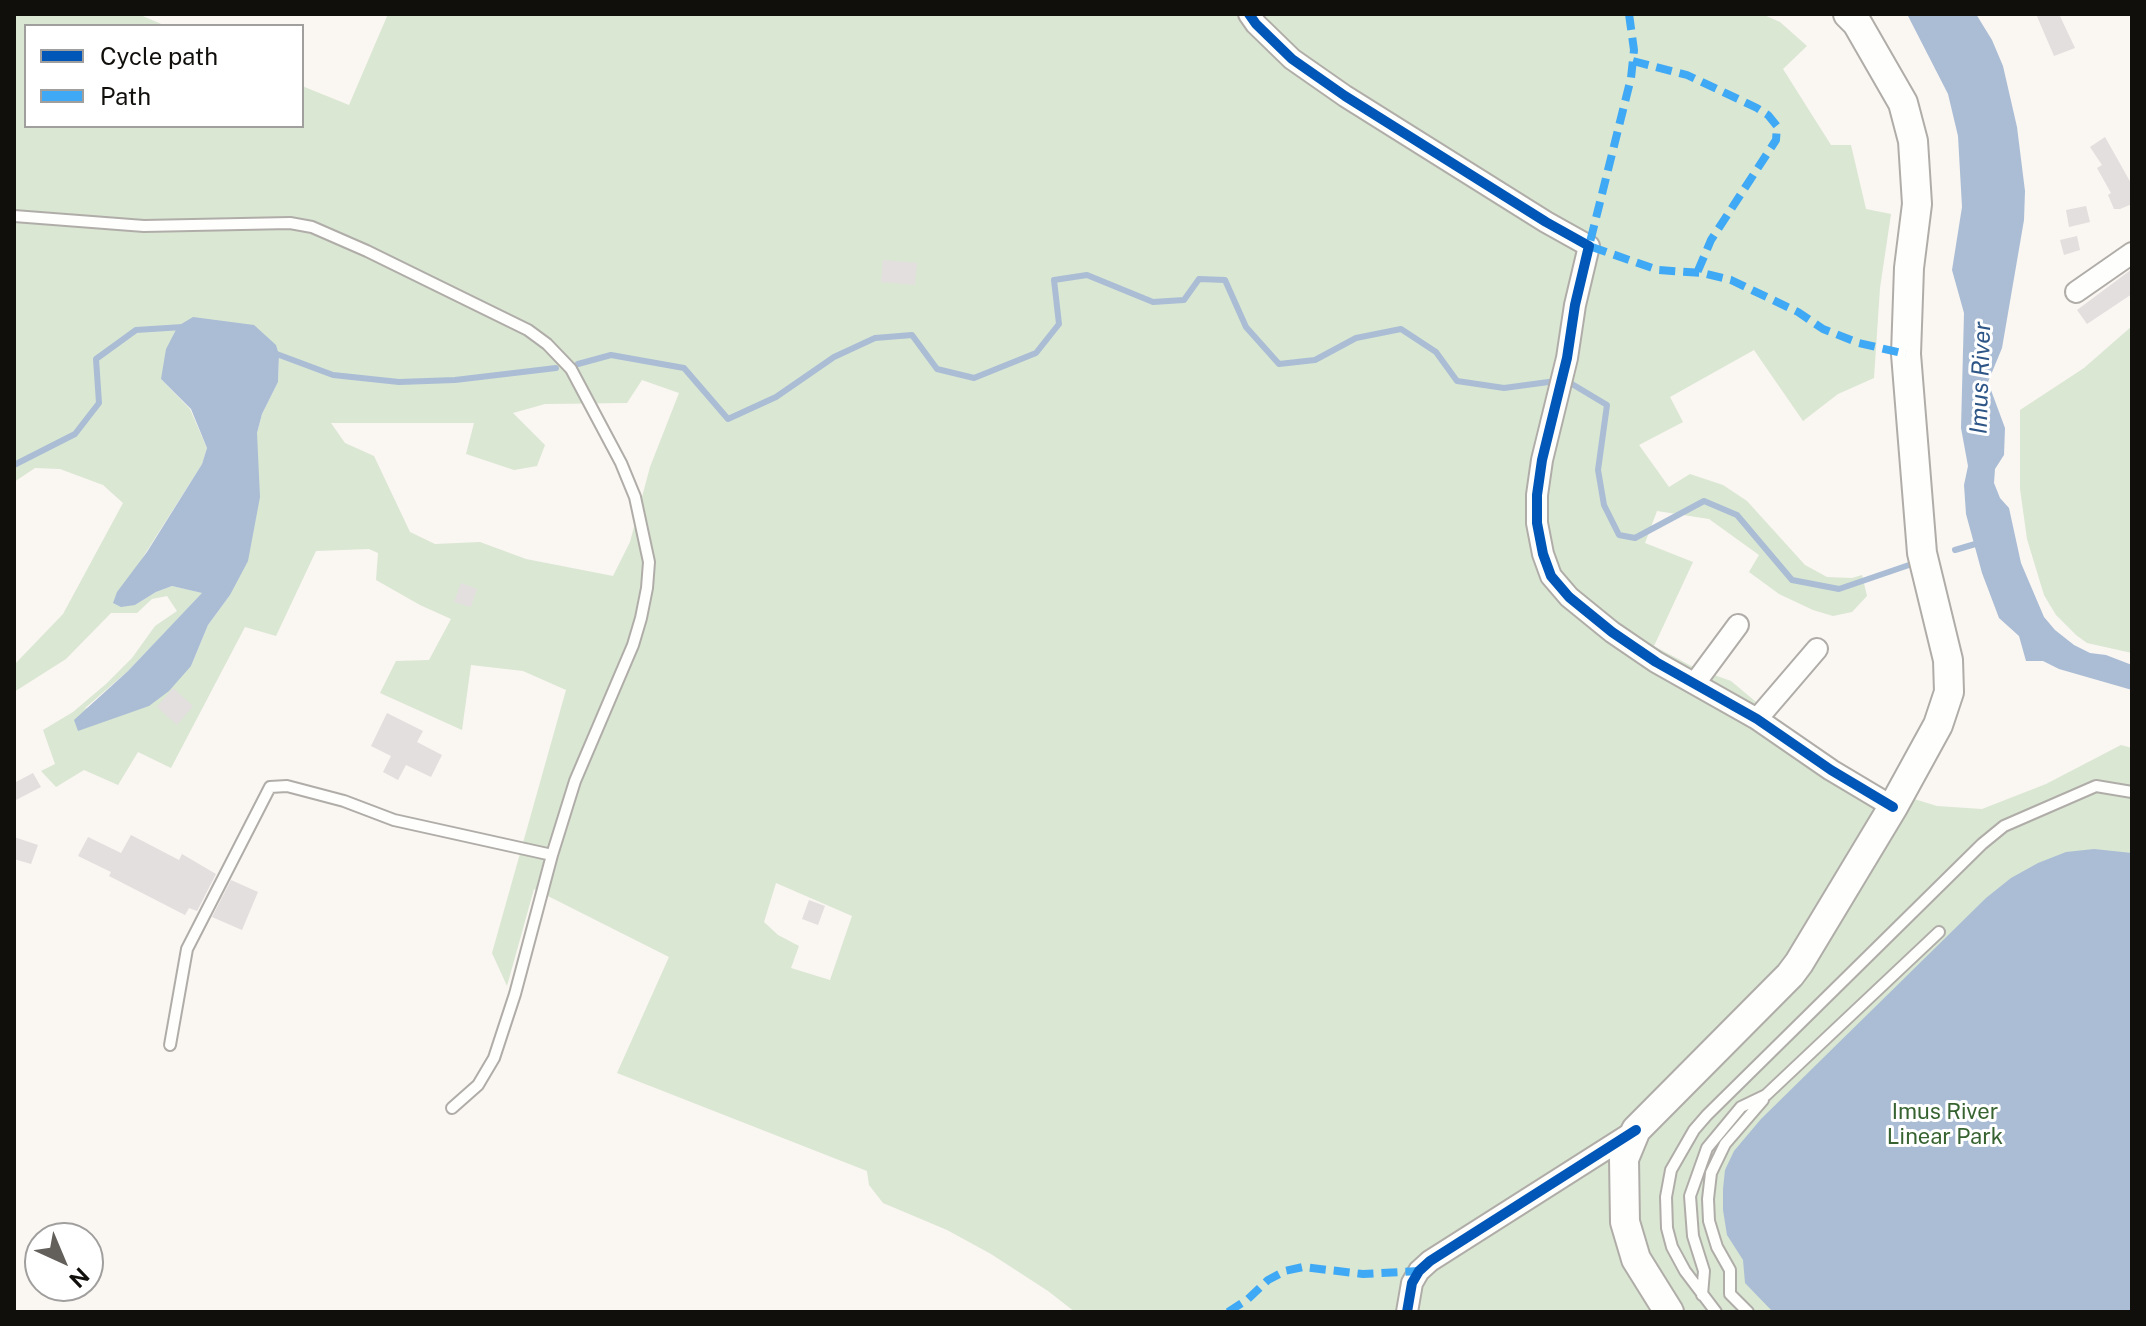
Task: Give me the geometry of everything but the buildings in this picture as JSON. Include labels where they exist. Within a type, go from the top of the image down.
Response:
[{"type":"main road","points":[[1669,1312],[1636,1259],[1625,1222],[1624,1159],[1636,1130],[1790,975],[1823,927],[1893,807],[1938,725],[1949,692],[1948,660],[1922,553],[1906,354],[1909,268],[1917,204],[1913,141],[1903,103],[1885,68],[1848,14]]},
{"type":"street","points":[[1249,14],[1292,59],[1345,96],[1589,246],[1537,495],[1537,523],[1551,576],[1569,597],[1656,662],[1757,719],[1831,770],[1893,807]]},
{"type":"street","points":[[2076,292],[2132,253]]},
{"type":"street","points":[[1695,683],[1738,625]]},
{"type":"street","points":[[1757,719],[1817,649]]},
{"type":"street","points":[[1407,1312],[1412,1283],[1430,1261],[1636,1130]]},
{"type":"lane","points":[[14,216],[101,224],[185,226],[290,223],[312,227],[528,330],[547,344],[571,369],[621,463],[644,531],[649,562],[647,588],[633,645],[575,781],[494,1058],[478,1085],[452,1108]]},
{"type":"lane","points":[[170,1045],[187,949],[270,787],[287,786],[344,801],[394,820],[552,855]]},
{"type":"lane","points":[[1716,1312],[1672,1247],[1667,1228],[1666,1197],[1671,1170],[1681,1150],[1707,1115],[1982,844],[2004,826],[2096,786],[2132,792]]},
{"type":"lane","points":[[1748,1312],[1730,1294],[1730,1270],[1717,1247],[1709,1221],[1711,1173],[1725,1144],[1766,1095],[1939,932]]},
{"type":"lane","points":[[1702,1295],[1704,1271],[1690,1218],[1690,1196],[1697,1171],[1707,1148],[1725,1123],[1741,1107],[1766,1095]]},
{"type":"green space","points":[[14,14],[138,14],[161,24],[24,24],[24,128],[304,128],[304,87],[349,105],[388,14],[1762,14],[1780,22],[1807,46],[1783,69],[1831,145],[1851,145],[1866,209],[1891,214],[1880,288],[1874,378],[1838,394],[1803,421],[1754,350],[1670,397],[1683,422],[1639,445],[1669,487],[1690,474],[1723,485],[1747,501],[1805,565],[1827,577],[1852,578],[1862,575],[1867,596],[1852,612],[1833,616],[1813,610],[1779,594],[1749,572],[1759,555],[1709,519],[1657,511],[1645,543],[1693,562],[1654,646],[1695,668],[1731,681],[1786,727],[1837,762],[1888,791],[1937,806],[1982,809],[2046,784],[2121,745],[2132,748],[2132,1312],[1075,1312],[991,1254],[947,1230],[883,1203],[869,1185],[867,1171],[617,1073],[669,957],[534,889],[507,986],[492,953],[566,690],[523,671],[471,665],[462,730],[380,693],[396,661],[429,660],[451,619],[376,580],[378,553],[369,549],[316,551],[276,636],[245,627],[171,768],[138,752],[118,785],[84,770],[56,787],[41,771],[55,764],[43,730],[73,712],[106,684],[132,658],[155,626],[177,611],[167,596],[152,599],[137,613],[111,613],[66,659],[14,692],[14,665],[63,614],[123,503],[103,485],[60,469],[35,468],[14,482]],"holes":[[[275,345],[279,356],[278,382],[262,414],[257,433],[257,461],[230,595],[208,625],[191,666],[84,709],[128,671],[203,593],[172,586],[135,605],[138,565],[202,464],[207,448],[190,409],[161,379]],[[642,380],[679,393],[650,467],[630,542],[613,576],[526,559],[480,542],[435,544],[410,532],[374,456],[345,443],[331,423],[474,423],[466,454],[514,470],[537,466],[545,445],[513,413],[545,404],[627,403]],[[776,883],[852,916],[830,980],[791,968],[799,946],[778,935],[764,922]]]},
{"type":"green space","points":[[2132,326],[2132,653],[2087,643],[2056,615],[2044,595],[2027,539],[2020,489],[2020,410],[2084,368]]},
{"type":"water","name":"Imus River","points":[[1907,14],[1976,14],[2003,66],[2017,127],[2025,191],[2024,220],[2002,348],[1988,382],[2005,428],[2004,455],[1995,469],[1994,483],[2000,498],[2009,508],[2021,563],[2044,617],[2074,645],[2132,665],[2132,690],[2059,669],[2043,661],[2026,661],[2019,636],[1999,618],[1982,573],[1966,514],[1964,485],[1968,466],[1961,428],[1964,313],[1952,270],[1962,207],[1958,136],[1948,94]]},
{"type":"water","points":[[193,317],[254,325],[276,345],[279,355],[278,382],[262,414],[257,433],[260,497],[248,561],[230,595],[208,625],[191,666],[169,691],[149,706],[78,731],[74,720],[128,671],[202,593],[172,586],[135,605],[121,607],[113,603],[117,592],[147,552],[202,464],[207,448],[191,409],[161,379],[166,349],[178,326]]},
{"type":"water","name":"Imus River Linear Park","points":[[2094,849],[2132,853],[2132,1312],[1773,1312],[1745,1283],[1743,1260],[1727,1235],[1723,1189],[1725,1170],[1734,1151],[1761,1119],[1986,898],[2011,878],[2038,863],[2066,852]]},
{"type":"waterway","points":[[578,364],[611,355],[684,368],[728,419],[776,397],[834,357],[875,338],[912,335],[937,369],[974,378],[1036,353],[1059,324],[1054,280],[1087,275],[1153,302],[1184,300],[1199,279],[1225,280],[1246,327],[1279,364],[1315,360],[1356,338],[1401,329],[1436,352],[1457,381],[1504,388],[1556,381]]},
{"type":"waterway","points":[[14,465],[75,434],[99,403],[96,359],[136,330],[183,327]]},
{"type":"waterway","points":[[274,353],[333,375],[399,382],[455,380],[556,368]]},
{"type":"waterway","points":[[1567,381],[1607,405],[1598,470],[1604,505],[1619,535],[1635,538],[1704,501],[1737,515],[1792,580],[1839,589],[1909,565]]},
{"type":"waterway","points":[[1955,550],[1982,542]]},
{"type":"marked path","points":[[1629,14],[1634,50],[1631,78],[1589,246],[1658,270],[1702,273],[1731,280],[1798,312],[1823,329],[1859,343],[1906,354]]},
{"type":"marked path","points":[[1633,61],[1687,75],[1757,108],[1777,126],[1776,140],[1711,240],[1697,273]]},
{"type":"marked path","points":[[1228,1312],[1268,1280],[1285,1271],[1303,1267],[1363,1274],[1419,1271]]},
{"type":"cycle path","points":[[1249,14],[1292,59],[1345,96],[1589,246],[1537,495],[1537,523],[1551,576],[1569,597],[1656,662],[1757,719],[1831,770],[1893,807]]},
{"type":"cycle path","points":[[1407,1312],[1412,1283],[1430,1261],[1636,1130]]}]
